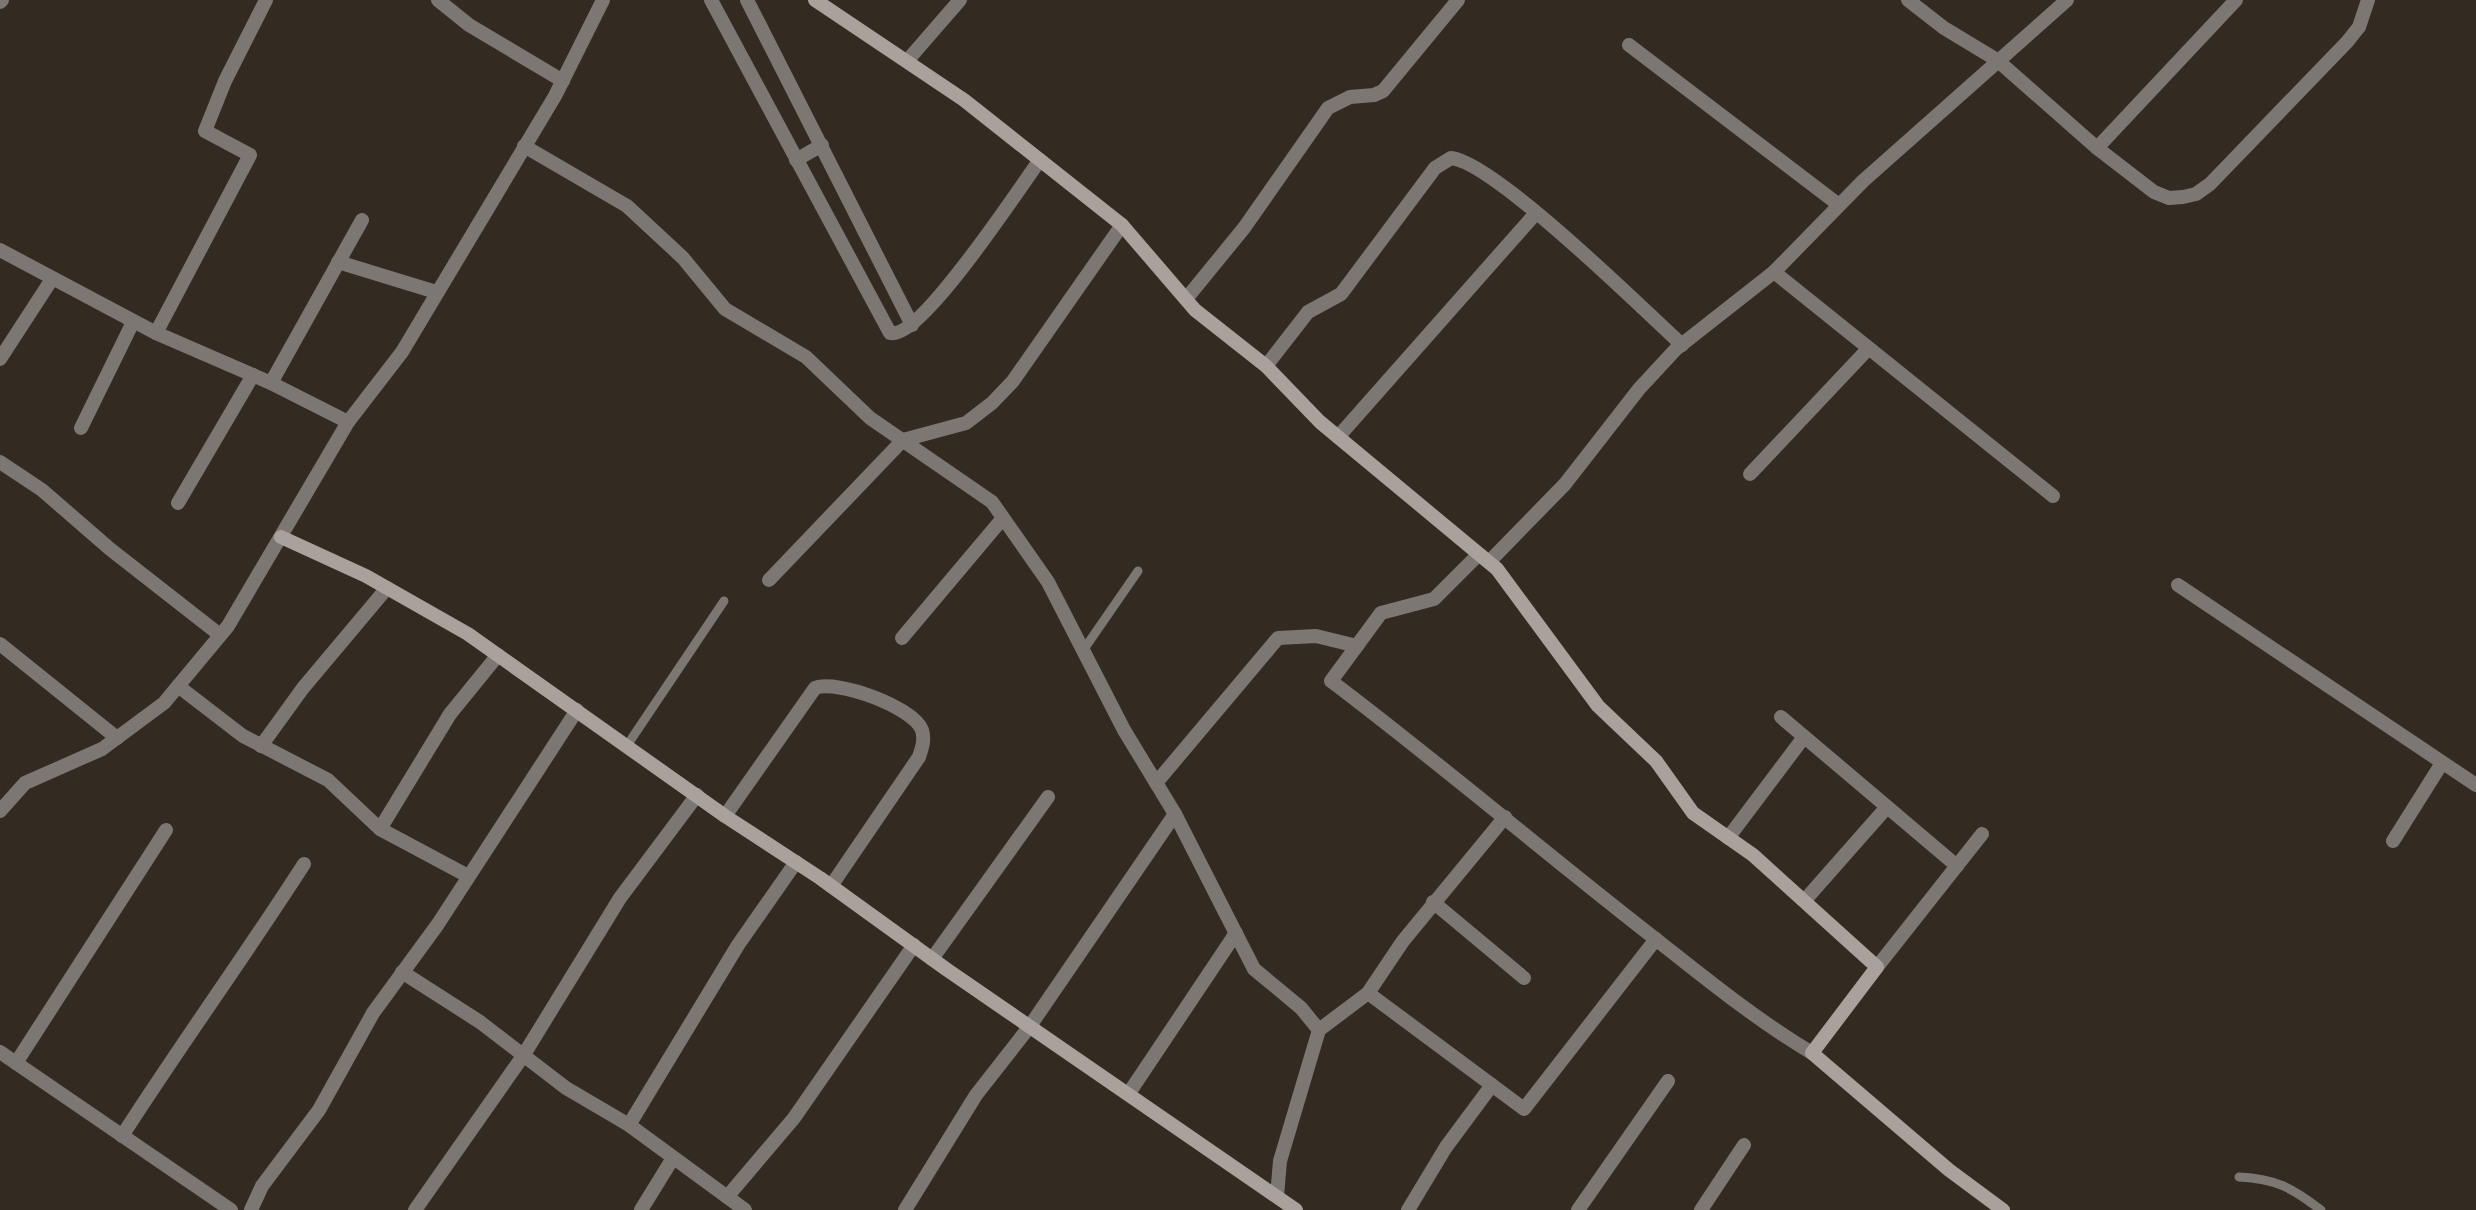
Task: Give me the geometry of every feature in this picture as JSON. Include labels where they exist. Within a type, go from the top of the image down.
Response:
[{"type":"street","points":[[156,333],[250,155],[205,131],[225,81],[266,0]]},
{"type":"street","points":[[438,0],[470,26],[563,81]]},
{"type":"street","points":[[2,807],[25,783],[102,750],[164,703],[220,635],[348,422],[402,352],[563,81],[603,0]]},
{"type":"street","points":[[711,0],[885,327],[897,334],[912,326],[932,308],[1040,160]]},
{"type":"street","points":[[747,0],[912,326]]},
{"type":"street","points":[[815,0],[907,61],[1122,225],[1195,310],[1266,366],[1338,437],[1497,569],[1598,706],[1656,761],[1693,813],[1805,900],[1877,967]]},
{"type":"street","points":[[907,61],[960,0]]},
{"type":"street","points":[[1186,299],[1244,228],[1328,108],[1350,97],[1384,91],[1458,0]]},
{"type":"street","points":[[1908,0],[1944,28],[1997,61],[2097,148],[2154,192],[2169,198],[2196,194],[2210,184],[2347,42],[2359,27],[2368,0]]},
{"type":"street","points":[[2003,1210],[1949,1170],[1812,1052],[1764,1024],[1331,681],[1381,613],[1434,599],[1484,558],[1565,484],[1639,389],[1682,345],[1774,272],[1839,205],[2067,0]]},
{"type":"street","points":[[2097,148],[2236,0]]},
{"type":"street","points":[[1629,46],[1839,205]]},
{"type":"street","points":[[796,160],[822,145]]},
{"type":"street","points":[[524,146],[627,205],[683,258],[725,309],[806,357],[870,418],[992,502],[1048,582],[1082,652],[1175,814],[1254,969],[1301,1008],[1319,1030]]},
{"type":"street","points":[[1266,366],[1308,312],[1341,294],[1443,161],[1451,158],[1468,163],[1536,213],[1682,345]]},
{"type":"street","points":[[1338,437],[1536,213]]},
{"type":"street","points":[[271,383],[362,220]]},
{"type":"street","points":[[769,580],[903,440],[966,423],[992,403],[1013,381],[1122,225]]},
{"type":"street","points":[[0,250],[133,322],[271,383],[348,422]]},
{"type":"street","points":[[338,262],[436,292]]},
{"type":"street","points":[[1774,272],[2053,496]]},
{"type":"street","points":[[0,359],[52,279]]},
{"type":"street","points":[[81,428],[133,322]]},
{"type":"street","points":[[1750,474],[1868,349]]},
{"type":"street","points":[[178,503],[253,375]]},
{"type":"street","points":[[0,461],[42,490],[110,549],[220,635]]},
{"type":"street","points":[[902,639],[1003,518]]},
{"type":"street","points":[[281,537],[387,588],[468,634],[628,744],[725,816],[831,886],[932,959],[1296,1210]]},
{"type":"street","points":[[2178,585],[2442,762],[2475,780]]},
{"type":"street","points":[[261,746],[303,688],[387,588]]},
{"type":"street","points":[[1156,783],[1278,638],[1316,636],[1357,646]]},
{"type":"street","points":[[0,644],[117,738]]},
{"type":"street","points":[[380,830],[450,714],[498,655]]},
{"type":"street","points":[[725,816],[815,688],[824,685],[846,687],[904,712],[918,723],[923,732],[919,757],[831,886]]},
{"type":"street","points":[[178,686],[243,736],[328,780],[380,830],[468,876]]},
{"type":"street","points":[[251,1210],[262,1186],[319,1110],[373,1013],[468,876],[577,710]]},
{"type":"street","points":[[1781,717],[1957,866]]},
{"type":"street","points":[[1728,838],[1804,737]]},
{"type":"street","points":[[2393,841],[2442,762]]},
{"type":"street","points":[[415,1210],[523,1056],[620,898],[697,795]]},
{"type":"street","points":[[932,959],[1048,797]]},
{"type":"street","points":[[1805,900],[1887,807]]},
{"type":"street","points":[[905,1210],[976,1095],[1030,1026],[1175,814]]},
{"type":"street","points":[[1277,1196],[1280,1161],[1319,1030],[1368,993],[1433,902],[1505,817]]},
{"type":"street","points":[[16,1063],[166,830]]},
{"type":"street","points":[[1812,1052],[1982,834]]},
{"type":"street","points":[[629,1125],[738,945],[796,862]]},
{"type":"street","points":[[122,1136],[179,1046],[235,972],[304,863]]},
{"type":"street","points":[[1433,902],[1524,978]]},
{"type":"street","points":[[1129,1093],[1236,933]]},
{"type":"street","points":[[1368,993],[1524,1109],[1656,939]]},
{"type":"street","points":[[727,1197],[794,1118],[914,946]]},
{"type":"street","points":[[402,972],[480,1022],[566,1088],[629,1125],[745,1210]]},
{"type":"street","points":[[0,1052],[232,1210]]},
{"type":"street","points":[[1577,1210],[1668,1081]]},
{"type":"street","points":[[1408,1210],[1446,1147],[1492,1085]]},
{"type":"street","points":[[1701,1210],[1744,1145]]},
{"type":"street","points":[[641,1210],[673,1158]]},
{"type":"lane","points":[[1082,652],[1138,571]]},
{"type":"lane","points":[[628,744],[724,601]]},
{"type":"lane","points":[[2239,1177],[2267,1179],[2289,1186],[2321,1210]]}]
